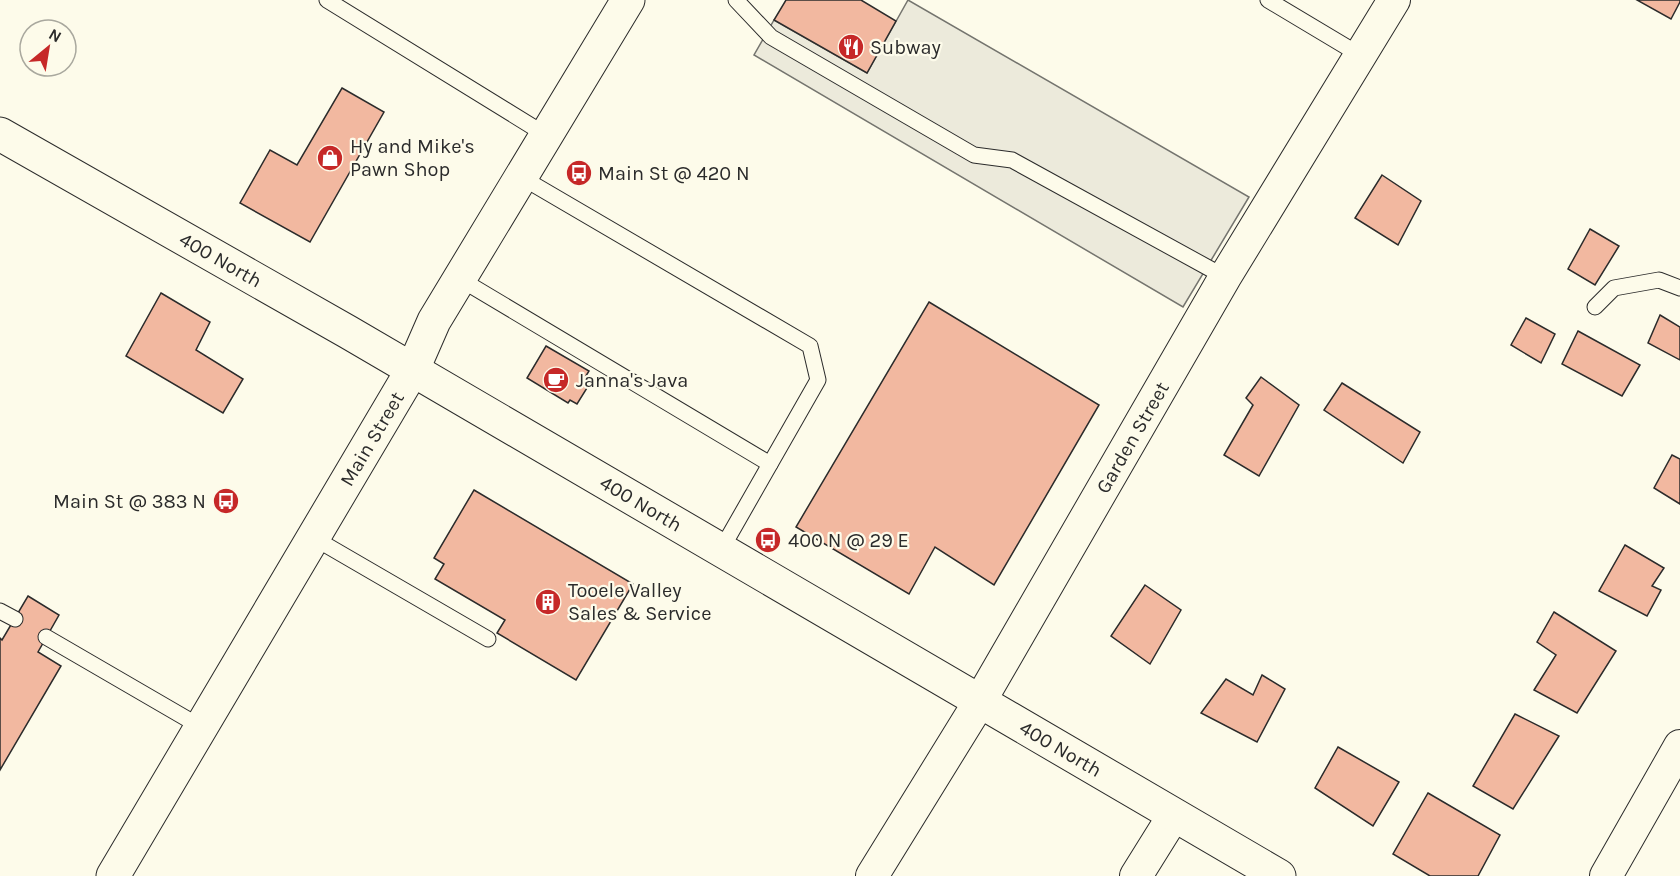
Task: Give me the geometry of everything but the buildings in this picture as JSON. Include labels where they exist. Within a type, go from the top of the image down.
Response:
[{"type":"main road","name":"Main Street","points":[[113,876],[413,369],[434,321],[628,0]]},
{"type":"main road","name":"400 North","points":[[0,134],[413,369],[1279,876]]},
{"type":"street","name":"Garden Street","points":[[872,876],[980,701],[1225,277],[1394,0]]},
{"type":"street","points":[[1606,876],[1680,746]]},
{"type":"street","points":[[1136,876],[1174,815]]},
{"type":"lane","points":[[327,0],[546,135]]},
{"type":"lane","points":[[735,0],[771,37],[974,155],[1012,160],[1225,277]]},
{"type":"lane","points":[[1268,0],[1360,55]]},
{"type":"lane","points":[[521,177],[810,346],[818,380],[721,550]]},
{"type":"lane","points":[[460,279],[770,464]]},
{"type":"lane","points":[[1595,307],[1614,288],[1659,280],[1680,288]]},
{"type":"lane","points":[[314,538],[488,639]]},
{"type":"lane","points":[[0,610],[15,619]]},
{"type":"lane","points":[[46,637],[201,727]]},
{"type":"shaded area","points":[[908,0],[1249,197],[1183,307],[754,55],[774,20],[867,73]]},
{"type":"place","name":"Subway","points":[[851,47]]},
{"type":"place","name":"Hy and Mike's Pawn Shop","points":[[330,158]]},
{"type":"place","name":"Main St @ 420 N","points":[[579,173]]},
{"type":"place","name":"Janna's Java","points":[[556,380]]},
{"type":"place","name":"Main St @ 383 N","points":[[226,501]]},
{"type":"place","name":"400 N @ 29 E","points":[[768,540]]},
{"type":"place","name":"Tooele Valley Sales & Service","points":[[548,602]]}]
